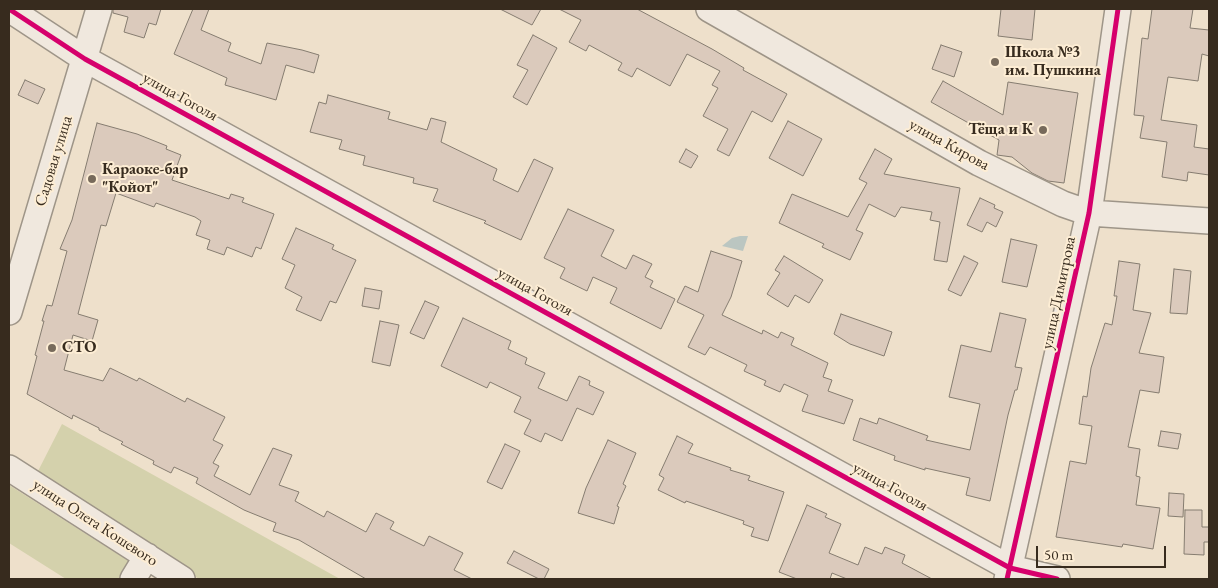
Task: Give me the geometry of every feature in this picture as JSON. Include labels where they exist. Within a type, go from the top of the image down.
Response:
[{"type":"street","name":"улица Гоголя","points":[[9,9],[85,59],[1009,573],[1057,579]]},
{"type":"street","name":"Садовая улица","points":[[9,312],[99,9]]},
{"type":"street","name":"улица Кирова","points":[[709,9],[980,163],[1063,204],[1089,213],[1209,220]]},
{"type":"street","name":"улица Димитрова","points":[[1009,573],[1089,213],[1118,9]]},
{"type":"street","name":"улица Олега Кошевого","points":[[9,468],[182,579]]},
{"type":"street","points":[[133,579],[146,556]]},
{"type":"shaded area","points":[[748,236],[743,251],[722,246],[732,238]]},
{"type":"shaded area","points":[[62,424],[340,579],[199,579],[36,475]]},
{"type":"shaded area","points":[[9,485],[130,562],[122,579],[66,579],[9,543]]},
{"type":"building","points":[[113,9],[161,9],[156,25],[149,23],[144,38],[124,32],[128,17],[113,13]]},
{"type":"building","points":[[193,9],[209,9],[201,30],[231,43],[228,51],[261,64],[267,43],[302,50],[319,55],[314,73],[286,65],[276,100],[225,85],[227,78],[174,54]]},
{"type":"building","points":[[500,9],[541,9],[532,25]]},
{"type":"building","points":[[559,9],[637,9],[712,49],[744,68],[743,70],[787,94],[772,122],[752,111],[729,156],[717,150],[728,129],[703,116],[718,88],[712,85],[720,71],[687,54],[670,86],[637,68],[632,77],[618,70],[622,63],[589,45],[586,51],[569,42],[581,20]]},
{"type":"building","points":[[1001,9],[1035,9],[1032,40],[998,36]]},
{"type":"building","points":[[1152,9],[1193,9],[1190,28],[1209,30],[1209,56],[1202,54],[1198,81],[1168,77],[1161,120],[1197,125],[1194,147],[1209,149],[1209,175],[1188,172],[1187,181],[1162,177],[1167,142],[1140,138],[1144,116],[1134,115],[1142,38],[1148,39]]},
{"type":"building","points":[[533,35],[557,48],[527,105],[513,97],[528,70],[517,65]]},
{"type":"building","points":[[941,45],[962,52],[954,77],[932,69]]},
{"type":"building","points":[[25,80],[45,89],[38,104],[18,95]]},
{"type":"building","points":[[943,81],[1003,115],[1008,82],[1078,93],[1064,183],[1048,181],[1032,173],[1012,157],[997,155],[999,140],[931,102]]},
{"type":"building","points":[[328,95],[390,112],[388,119],[427,130],[431,118],[446,122],[441,142],[497,169],[493,180],[518,192],[534,159],[553,168],[521,240],[484,223],[486,221],[433,201],[438,189],[413,183],[414,178],[363,165],[365,156],[339,149],[342,140],[310,132],[319,102],[326,104]]},
{"type":"building","points":[[788,121],[822,139],[803,176],[769,158]]},
{"type":"building","points":[[97,123],[137,134],[167,146],[166,149],[181,155],[172,180],[229,199],[231,194],[244,198],[242,202],[274,214],[261,249],[256,247],[252,257],[227,247],[224,255],[207,249],[210,240],[196,235],[201,221],[195,217],[156,203],[154,207],[116,193],[106,226],[101,225],[78,314],[98,320],[92,341],[73,335],[64,370],[103,381],[110,368],[137,381],[139,378],[185,402],[187,398],[225,417],[213,440],[223,445],[213,463],[219,466],[214,476],[250,495],[273,448],[292,455],[279,485],[299,492],[295,501],[324,517],[327,511],[366,532],[376,513],[394,522],[390,529],[424,546],[429,536],[463,553],[454,570],[472,579],[366,579],[299,540],[273,531],[276,523],[244,510],[196,483],[198,478],[174,467],[171,473],[153,464],[154,461],[121,444],[123,442],[99,430],[99,428],[73,415],[72,419],[27,394],[37,356],[35,355],[44,321],[42,321],[47,305],[52,306],[67,251],[60,249],[72,220]]},
{"type":"building","points":[[686,149],[698,156],[691,168],[679,162]]},
{"type":"building","points":[[875,149],[892,159],[884,174],[960,188],[947,262],[934,260],[940,222],[930,220],[932,212],[901,207],[895,217],[869,204],[856,230],[863,233],[850,260],[822,247],[824,244],[779,223],[792,194],[848,217],[867,183],[859,179]]},
{"type":"building","points":[[980,198],[995,205],[994,208],[1003,212],[996,227],[987,222],[982,232],[967,225]]},
{"type":"building","points":[[568,209],[614,230],[601,256],[626,269],[633,255],[652,264],[645,277],[653,281],[650,287],[675,299],[661,329],[610,303],[617,288],[593,277],[587,291],[560,278],[565,268],[544,258]]},
{"type":"building","points":[[296,228],[334,245],[332,249],[356,260],[336,303],[330,301],[321,321],[296,310],[302,297],[285,288],[295,265],[282,259]]},
{"type":"building","points":[[1011,239],[1037,245],[1027,287],[1002,282]]},
{"type":"building","points":[[711,251],[742,261],[731,297],[722,315],[762,334],[763,330],[778,338],[781,332],[794,338],[791,345],[828,363],[823,377],[832,380],[828,391],[853,400],[844,424],[802,411],[808,395],[784,384],[780,392],[764,385],[766,381],[744,371],[747,365],[710,347],[705,355],[688,347],[704,315],[677,302],[685,286],[698,292]]},
{"type":"building","points":[[784,256],[823,280],[809,303],[795,295],[788,307],[767,294],[780,273],[775,270]]},
{"type":"building","points":[[964,256],[978,263],[961,296],[948,290]]},
{"type":"building","points":[[1119,261],[1140,264],[1133,310],[1151,313],[1139,353],[1164,357],[1159,393],[1140,390],[1128,447],[1140,449],[1136,476],[1140,477],[1136,505],[1160,508],[1153,549],[1123,544],[1122,547],[1056,537],[1070,461],[1086,464],[1092,426],[1079,424],[1083,396],[1087,397],[1091,368],[1105,323],[1112,325],[1117,296],[1114,296]]},
{"type":"building","points":[[1174,269],[1191,271],[1187,314],[1170,313]]},
{"type":"building","points":[[365,288],[382,291],[379,309],[362,306]]},
{"type":"building","points":[[425,301],[439,307],[424,339],[410,333]]},
{"type":"building","points":[[1000,313],[1026,319],[1015,367],[1022,368],[1008,415],[990,501],[966,495],[970,478],[925,468],[925,470],[894,460],[895,456],[853,440],[860,418],[877,424],[879,418],[928,436],[926,440],[970,450],[980,404],[949,397],[961,345],[991,352]]},
{"type":"building","points":[[841,314],[892,332],[884,356],[850,344],[834,334]]},
{"type":"building","points":[[463,318],[511,341],[508,349],[527,358],[525,364],[545,373],[538,388],[567,401],[579,376],[590,381],[589,385],[604,392],[593,415],[577,408],[562,441],[545,433],[541,442],[524,434],[531,420],[514,412],[521,397],[490,382],[487,388],[441,366]]},
{"type":"building","points":[[380,321],[399,325],[390,366],[372,362]]},
{"type":"building","points":[[1161,431],[1181,434],[1178,449],[1158,446]]},
{"type":"building","points":[[677,436],[693,444],[688,453],[750,476],[748,480],[784,492],[768,541],[751,536],[754,528],[743,524],[744,521],[686,501],[685,503],[658,490],[664,478],[659,475]]},
{"type":"building","points":[[608,440],[636,453],[623,484],[626,486],[617,506],[619,507],[614,524],[578,513],[586,488]]},
{"type":"building","points":[[505,444],[520,451],[502,489],[487,482]]},
{"type":"building","points":[[1169,493],[1184,494],[1183,517],[1168,516]]},
{"type":"building","points":[[807,505],[827,514],[825,517],[841,524],[829,553],[858,565],[865,547],[882,554],[885,547],[905,555],[902,563],[932,579],[847,579],[832,573],[830,579],[797,579],[779,572]]},
{"type":"building","points":[[1185,510],[1202,510],[1202,527],[1209,527],[1209,542],[1204,542],[1204,555],[1184,554]]},
{"type":"building","points":[[514,551],[549,569],[544,579],[539,579],[507,563]]},
{"type":"cycle path","points":[[9,9],[85,59],[1010,568],[1057,579]]},
{"type":"cycle path","points":[[1007,579],[1089,213],[1118,9]]},
{"type":"place","name":"Школа №3 им. Пушкина","points":[[995,62]]},
{"type":"place","name":"Тёща и К","points":[[1043,130]]},
{"type":"place","name":"Караоке-бар \"Койот\"","points":[[92,179]]},
{"type":"place","name":"СТО","points":[[52,348]]}]
